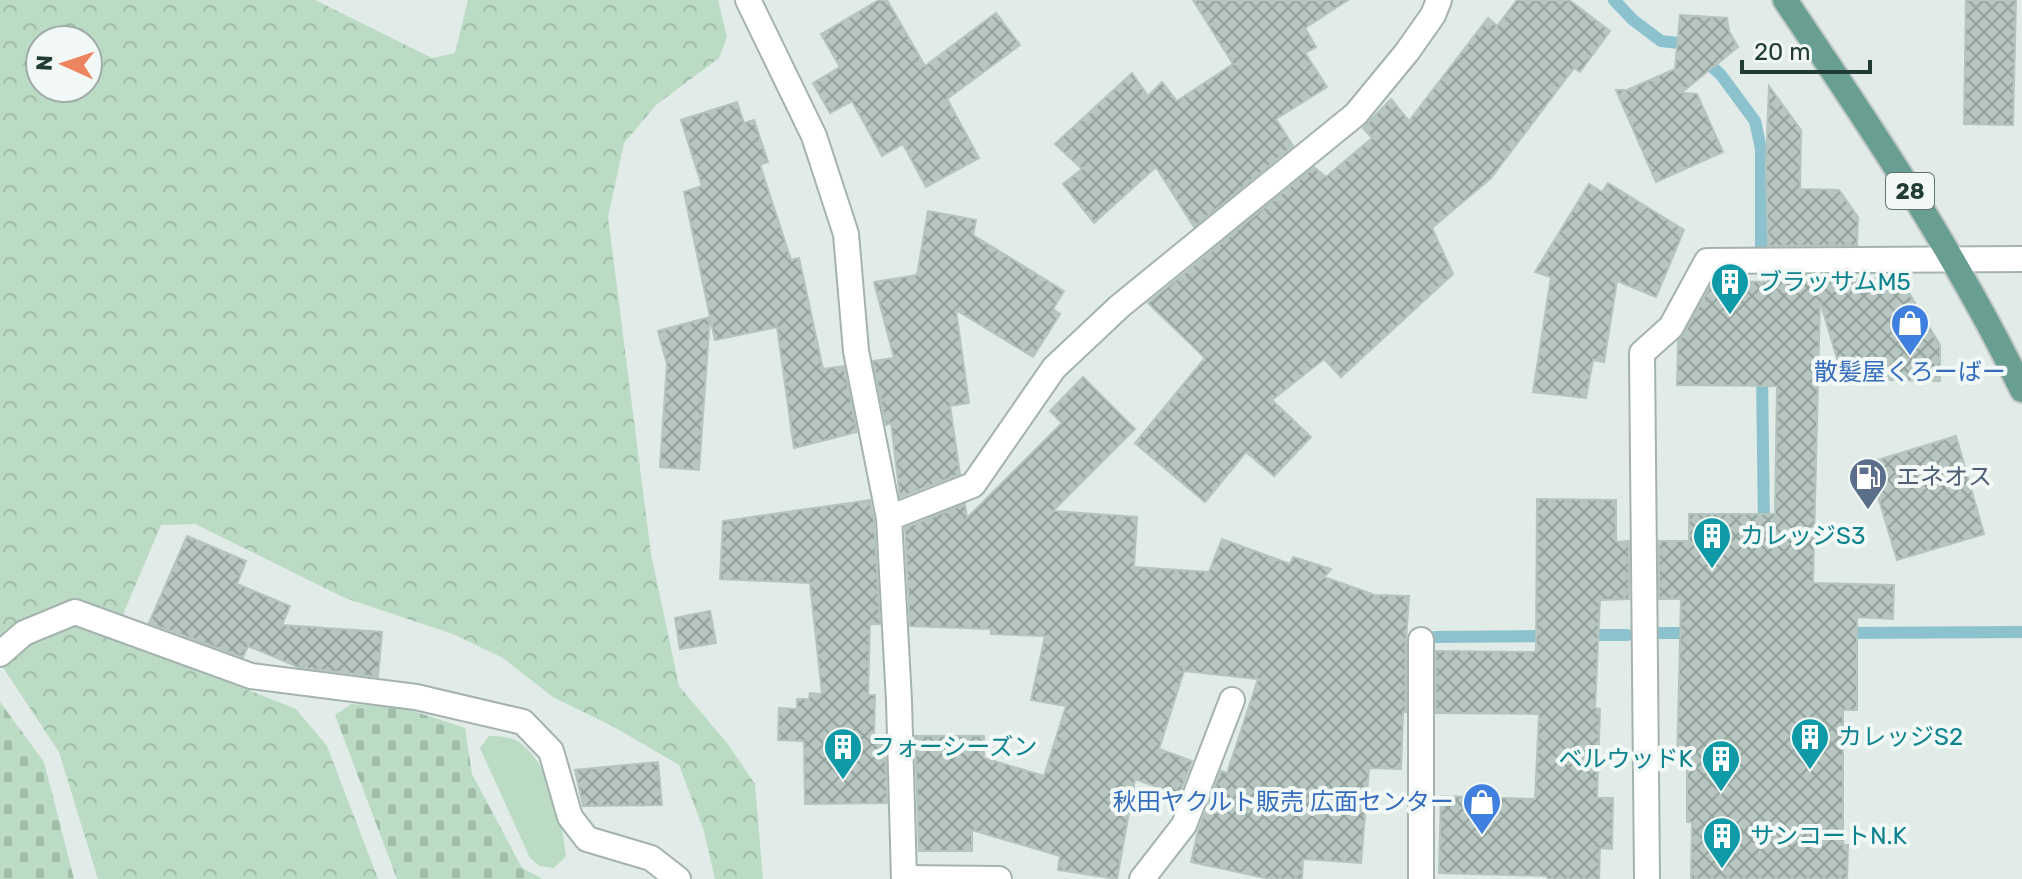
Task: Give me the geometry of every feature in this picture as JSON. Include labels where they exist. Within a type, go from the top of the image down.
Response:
[{"type":"main road","name":"28","points":[[1785,0],[1865,119],[1952,259],[2022,390]]},
{"type":"street","points":[[748,0],[814,136],[846,234],[856,351],[889,518],[904,878],[999,879]]},
{"type":"street","points":[[889,518],[973,485],[1054,368],[1120,306],[1356,114],[1407,52],[1433,15],[1439,0]]},
{"type":"street","points":[[1647,879],[1642,353],[1671,327],[1707,261],[2022,259]]},
{"type":"street","points":[[0,654],[24,633],[75,612],[251,676],[416,697],[523,722],[551,751],[570,817],[587,839],[651,858],[678,879]]},
{"type":"street","points":[[1421,640],[1421,879]]},
{"type":"street","points":[[1142,879],[1184,825],[1232,700]]},
{"type":"green space","points":[[0,0],[315,0],[432,58],[455,53],[468,0],[718,0],[727,37],[719,58],[656,105],[624,143],[608,217],[651,554],[679,686],[727,743],[755,784],[763,879],[715,879],[704,831],[679,765],[614,727],[553,697],[503,658],[453,634],[345,598],[195,524],[161,525],[124,612],[132,644],[296,709],[327,746],[378,879],[98,879],[59,752],[0,663]]},
{"type":"green space","points":[[0,702],[44,762],[74,879],[0,879]]},
{"type":"green space","points":[[351,704],[404,708],[465,728],[472,774],[522,868],[543,879],[397,879],[335,715]]},
{"type":"green space","points":[[489,736],[519,742],[540,765],[547,779],[558,810],[566,856],[554,868],[540,866],[530,858],[480,748]]},
{"type":"building","points":[[879,0],[887,0],[925,66],[996,13],[1020,45],[947,99],[979,158],[926,187],[903,144],[882,156],[852,101],[830,113],[813,83],[840,67],[821,34]]},
{"type":"building","points":[[1193,0],[1348,0],[1305,28],[1316,47],[1305,53],[1327,87],[1276,119],[1293,146],[1194,227],[1156,167],[1094,223],[1063,184],[1082,169],[1055,144],[1132,73],[1148,96],[1162,82],[1177,101],[1233,64]]},
{"type":"building","points":[[1517,0],[1569,0],[1610,31],[1580,72],[1574,68],[1491,178],[1432,228],[1453,274],[1341,377],[1324,359],[1272,400],[1311,437],[1274,476],[1246,452],[1205,502],[1135,443],[1205,358],[1148,303],[1314,167],[1326,177],[1372,138],[1363,128],[1391,99],[1409,121],[1488,18],[1497,26]]},
{"type":"building","points":[[1966,0],[2016,0],[2013,125],[1964,124]]},
{"type":"building","points":[[1680,15],[1727,18],[1729,31],[1738,47],[1681,93],[1697,94],[1723,152],[1656,182],[1616,90],[1627,90],[1675,69]]},
{"type":"building","points":[[1769,86],[1801,130],[1800,189],[1839,190],[1858,217],[1857,245],[1768,246],[1766,166]]},
{"type":"building","points":[[737,102],[744,123],[754,120],[768,162],[760,165],[791,260],[799,258],[823,369],[844,366],[857,432],[794,448],[777,327],[715,340],[710,318],[699,470],[660,467],[667,364],[658,331],[710,317],[684,192],[702,186],[681,120]]},
{"type":"building","points":[[1608,183],[1684,230],[1656,297],[1617,281],[1604,362],[1593,360],[1586,398],[1533,392],[1551,277],[1535,272],[1589,184],[1602,192]]},
{"type":"building","points":[[928,211],[976,220],[973,235],[1064,291],[1053,309],[1060,314],[1033,357],[956,310],[969,403],[950,406],[960,474],[900,497],[891,423],[886,425],[873,361],[894,358],[874,282],[917,275]]},
{"type":"building","points":[[1855,275],[1855,279],[1900,278],[1940,345],[1940,381],[1843,379],[1820,301],[1813,583],[1894,585],[1893,619],[1857,617],[1857,710],[1843,710],[1843,845],[1848,845],[1847,879],[1691,879],[1692,822],[1687,822],[1687,764],[1677,764],[1681,599],[1659,599],[1659,541],[1689,541],[1689,514],[1775,514],[1777,386],[1677,385],[1678,341],[1713,281],[1768,282],[1768,276]]},
{"type":"building","points":[[1083,377],[1135,429],[1053,511],[1137,517],[1134,567],[1209,572],[1222,539],[1290,564],[1293,557],[1331,569],[1324,577],[1375,595],[1409,596],[1401,769],[1369,768],[1361,863],[1303,859],[1302,879],[1270,879],[1191,862],[1198,831],[1221,771],[1227,773],[1258,679],[1184,671],[1159,749],[1192,761],[1179,795],[1135,779],[1117,879],[1058,870],[1060,856],[972,830],[972,851],[919,851],[915,736],[984,736],[984,758],[1044,776],[1066,706],[1031,700],[1045,636],[991,634],[991,629],[910,626],[905,528],[965,504],[967,518],[1062,423],[1050,411]]},
{"type":"building","points":[[1956,436],[1984,534],[1897,560],[1868,463]]},
{"type":"building","points":[[1537,499],[1616,500],[1616,542],[1629,541],[1629,599],[1600,600],[1595,708],[1600,709],[1597,798],[1613,798],[1612,849],[1600,848],[1599,879],[1439,873],[1441,796],[1535,799],[1539,714],[1436,713],[1436,651],[1536,652]]},
{"type":"building","points":[[870,500],[880,624],[870,624],[868,695],[875,695],[874,736],[885,736],[887,803],[805,804],[804,741],[778,740],[779,708],[797,709],[797,699],[809,699],[810,693],[822,694],[810,583],[720,579],[723,521]]},
{"type":"building","points":[[187,536],[246,561],[237,584],[290,606],[282,625],[382,632],[378,677],[298,667],[248,646],[243,657],[149,623]]},
{"type":"building","points":[[710,611],[716,643],[680,649],[675,618]]},
{"type":"building","points":[[658,762],[662,805],[583,806],[575,770]]},
{"type":"waterway","points":[[1614,0],[1633,20],[1661,41],[1687,44],[1721,75],[1755,121],[1761,149],[1761,248]]},
{"type":"waterway","points":[[1762,372],[1764,529]]},
{"type":"waterway","points":[[1843,633],[2022,632]]},
{"type":"waterway","points":[[1660,633],[1697,633]]},
{"type":"waterway","points":[[1582,635],[1627,635]]},
{"type":"waterway","points":[[1435,637],[1552,636]]},
{"type":"place","name":"ブラッサムM5","points":[[1730,316]]},
{"type":"place","name":"散髪屋くろーばー","points":[[1910,357]]},
{"type":"place","name":"エネオス","points":[[1868,511]]},
{"type":"place","name":"カレッジS3","points":[[1712,570]]},
{"type":"place","name":"カレッジS2","points":[[1810,771]]},
{"type":"place","name":"フォーシーズン","points":[[843,781]]},
{"type":"place","name":"ベルウッドK","points":[[1721,793]]},
{"type":"place","name":"秋田ヤクルト販売 広面センター","points":[[1482,836]]},
{"type":"place","name":"サンコートN.K","points":[[1722,870]]}]
